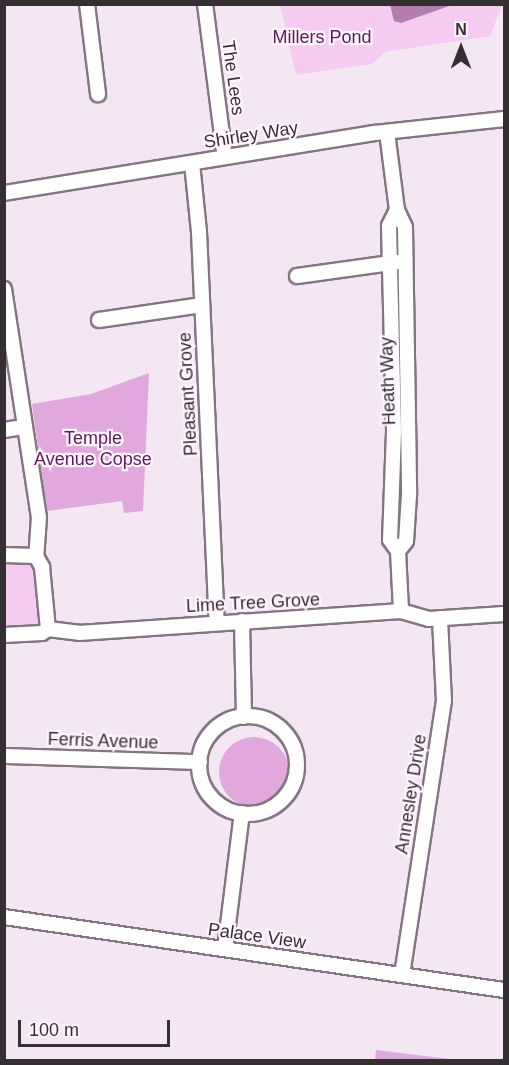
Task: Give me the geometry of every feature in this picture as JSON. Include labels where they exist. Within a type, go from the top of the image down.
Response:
[{"type":"street","points":[[87,4],[98,93]]},
{"type":"street","name":"The Lees","points":[[205,4],[225,156]]},
{"type":"street","name":"Shirley Way","points":[[4,193],[387,132],[504,119]]},
{"type":"street","name":"Heath Way","points":[[387,132],[397,210],[405,227],[409,475],[406,541],[398,551]]},
{"type":"street","name":"Pleasant Grove","points":[[192,163],[202,305],[217,623]]},
{"type":"street","name":"Heath Way","points":[[397,210],[389,226],[394,475],[390,540],[398,551],[401,611]]},
{"type":"street","points":[[297,276],[390,262],[405,262]]},
{"type":"street","points":[[4,289],[6,315],[40,527],[36,556],[42,567],[48,629]]},
{"type":"street","points":[[99,320],[202,305]]},
{"type":"street","points":[[4,430],[24,428]]},
{"type":"street","points":[[394,475],[409,475]]},
{"type":"street","points":[[4,555],[36,556]]},
{"type":"street","name":"Lime Tree Grove","points":[[4,635],[42,633],[48,629],[79,633],[401,611],[440,618],[504,614]]},
{"type":"street","name":"Annesley Drive","points":[[402,975],[444,701],[440,618]]},
{"type":"street","points":[[242,621],[244,717]]},
{"type":"street","points":[[244,717],[263,719],[281,729],[293,745],[297,765],[293,786],[280,802],[262,812],[242,813],[216,801],[203,783],[200,762],[204,743],[216,728],[244,717]]},
{"type":"street","name":"Ferris Avenue","points":[[4,756],[200,762]]},
{"type":"street","points":[[225,950],[242,813]]},
{"type":"street","name":"Palace View","points":[[4,917],[504,990]]},
{"type":"green space","name":"Millers Pond","points":[[280,5],[502,5],[490,36],[385,52],[372,64],[296,75]]},
{"type":"green space","points":[[397,267],[399,269],[402,469],[399,469]]},
{"type":"green space","name":"Temple Avenue Copse","points":[[149,373],[143,511],[124,513],[122,501],[47,511],[32,404],[91,394]]},
{"type":"green space","points":[[401,480],[403,480],[401,542],[394,540]]},
{"type":"green space","points":[[28,563],[35,570],[41,619],[35,626],[5,628],[5,564]]},
{"type":"green space","points":[[254,737],[267,740],[279,747],[286,759],[289,772],[286,785],[279,797],[267,804],[254,807],[241,804],[229,797],[222,785],[219,772],[222,759],[229,747],[241,740]]},
{"type":"green space","points":[[376,1050],[458,1060],[375,1060]]},
{"type":"shaded area","name":"Millers Pond","points":[[390,4],[452,5],[401,23],[394,21]]}]
